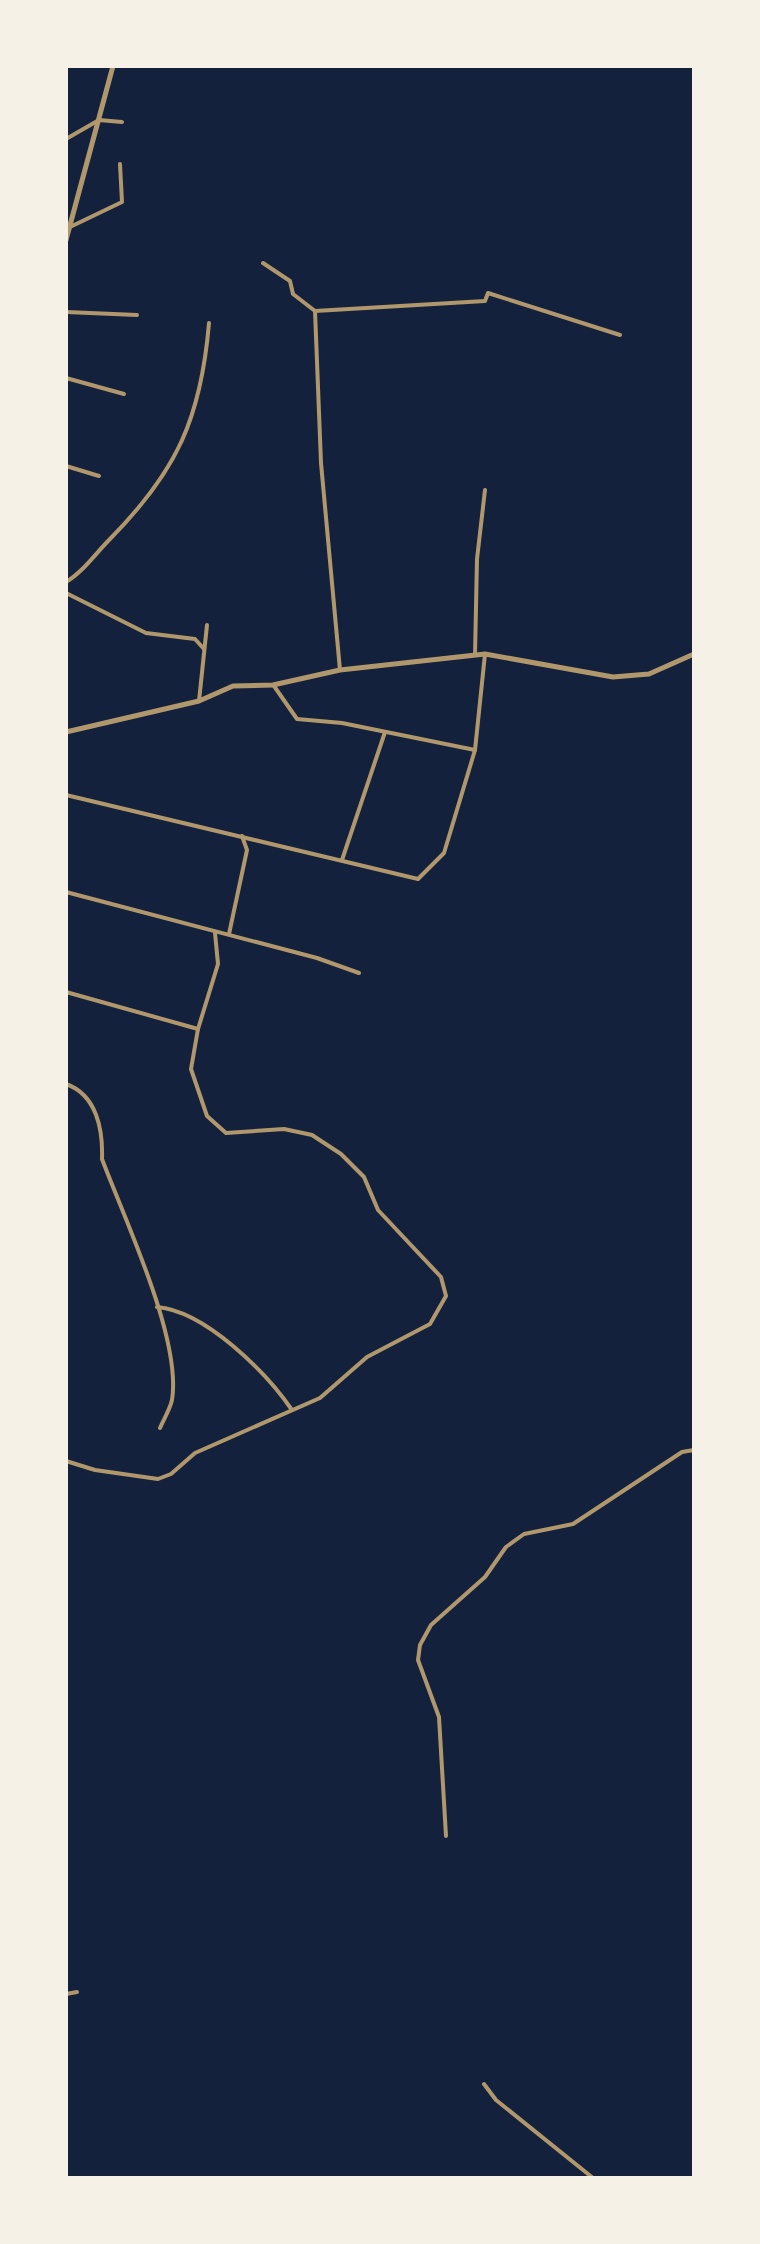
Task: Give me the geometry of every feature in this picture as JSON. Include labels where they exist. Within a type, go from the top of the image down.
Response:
[{"type":"street","points":[[66,240],[113,66]]},
{"type":"street","points":[[66,139],[99,120],[122,122]]},
{"type":"street","points":[[70,227],[122,202],[120,164]]},
{"type":"street","points":[[263,263],[290,281],[293,294],[315,311],[485,301],[488,293],[620,335]]},
{"type":"street","points":[[315,311],[321,463],[340,670]]},
{"type":"street","points":[[66,312],[137,315]]},
{"type":"street","points":[[66,582],[126,523],[183,445],[204,382],[209,323]]},
{"type":"street","points":[[66,378],[124,394]]},
{"type":"street","points":[[66,466],[99,476]]},
{"type":"street","points":[[475,655],[477,559],[485,490]]},
{"type":"street","points":[[66,593],[146,633],[195,639],[204,649]]},
{"type":"street","points":[[199,701],[207,625]]},
{"type":"street","points":[[66,795],[241,834],[418,879],[444,853],[475,750],[485,654]]},
{"type":"street","points":[[66,732],[199,701],[233,686],[273,685],[340,670],[485,654],[613,677],[649,674],[691,655]]},
{"type":"street","points":[[273,685],[297,719],[475,750]]},
{"type":"street","points":[[342,860],[385,732]]},
{"type":"street","points":[[229,934],[247,850],[241,834]]},
{"type":"street","points":[[66,892],[215,933],[229,934],[359,973]]},
{"type":"street","points":[[66,1461],[95,1470],[158,1479],[171,1474],[195,1453],[320,1398],[367,1357],[430,1324],[446,1296],[441,1277],[378,1210],[364,1177],[341,1154],[312,1135],[284,1129],[226,1133],[207,1116],[191,1069],[198,1029],[218,964],[215,933]]},
{"type":"street","points":[[66,992],[198,1029]]},
{"type":"street","points":[[66,1084],[79,1089],[98,1116],[103,1135],[102,1159],[157,1307],[171,1360],[172,1401],[160,1428]]},
{"type":"street","points":[[157,1307],[175,1309],[249,1358],[270,1379],[292,1410]]},
{"type":"street","points":[[446,1836],[439,1717],[418,1660],[420,1645],[431,1625],[485,1577],[506,1547],[524,1534],[573,1524],[682,1452],[694,1450]]},
{"type":"street","points":[[66,1994],[77,1992]]},
{"type":"street","points":[[484,2084],[496,2100],[593,2178]]}]
